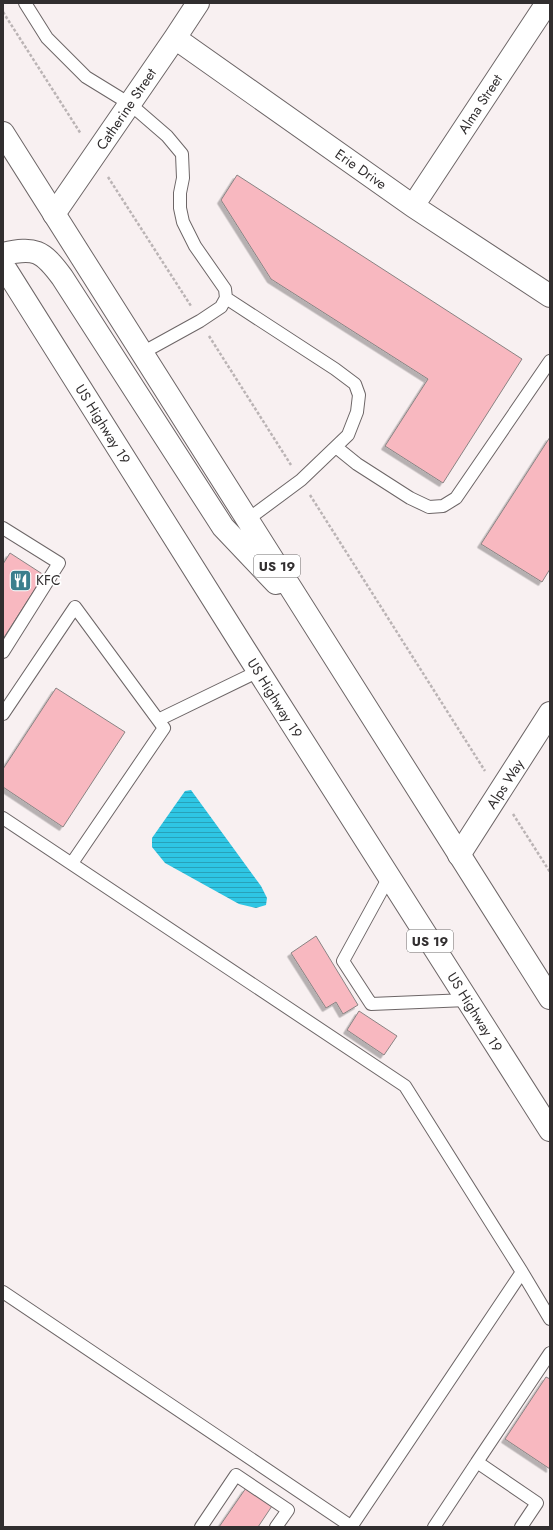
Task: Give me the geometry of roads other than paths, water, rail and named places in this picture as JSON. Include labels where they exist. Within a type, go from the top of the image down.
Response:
[{"type":"main road","name":"Catherine Street","points":[[54,214],[198,3]]},
{"type":"main road","name":"Alma Street","points":[[413,206],[547,3]]},
{"type":"main road","name":"Erie Drive","points":[[175,38],[413,206],[550,296]]},
{"type":"main road","name":"US 19","points":[[3,133],[550,998]]},
{"type":"main road","points":[[3,254],[23,250],[32,250],[51,261],[223,527],[309,617]]},
{"type":"main road","name":"US Highway 19","points":[[3,265],[550,1130]]},
{"type":"main road","name":"Alps Way","points":[[460,855],[550,713]]},
{"type":"lane","points":[[25,3],[48,38],[86,77],[130,104],[167,136],[182,154],[183,178],[180,193],[180,208],[183,222],[195,246],[225,289],[226,298],[221,307],[200,321],[142,353]]},
{"type":"lane","points":[[226,298],[335,369],[355,384],[359,395],[357,412],[348,435],[301,480],[248,520]]},
{"type":"lane","points":[[336,447],[357,464],[410,498],[429,507],[443,506],[456,498],[550,361]]},
{"type":"lane","points":[[3,528],[59,563],[3,652]]},
{"type":"lane","points":[[3,714],[75,607],[164,728],[72,863]]},
{"type":"lane","points":[[158,720],[259,671]]},
{"type":"lane","points":[[3,818],[405,1086],[550,1319]]},
{"type":"lane","points":[[389,877],[343,961],[371,1004],[467,1000]]},
{"type":"lane","points":[[3,1292],[351,1527],[522,1272]]},
{"type":"lane","points":[[434,1527],[550,1353]]},
{"type":"lane","points":[[477,1462],[537,1503],[521,1527]]},
{"type":"lane","points":[[201,1527],[236,1475],[288,1510],[276,1527]]},
{"type":"water","points":[[191,790],[261,886],[267,898],[266,905],[256,908],[239,904],[165,863],[152,847],[152,838],[185,791]]},
{"type":"place","name":"KFC","points":[[20,580]]}]
